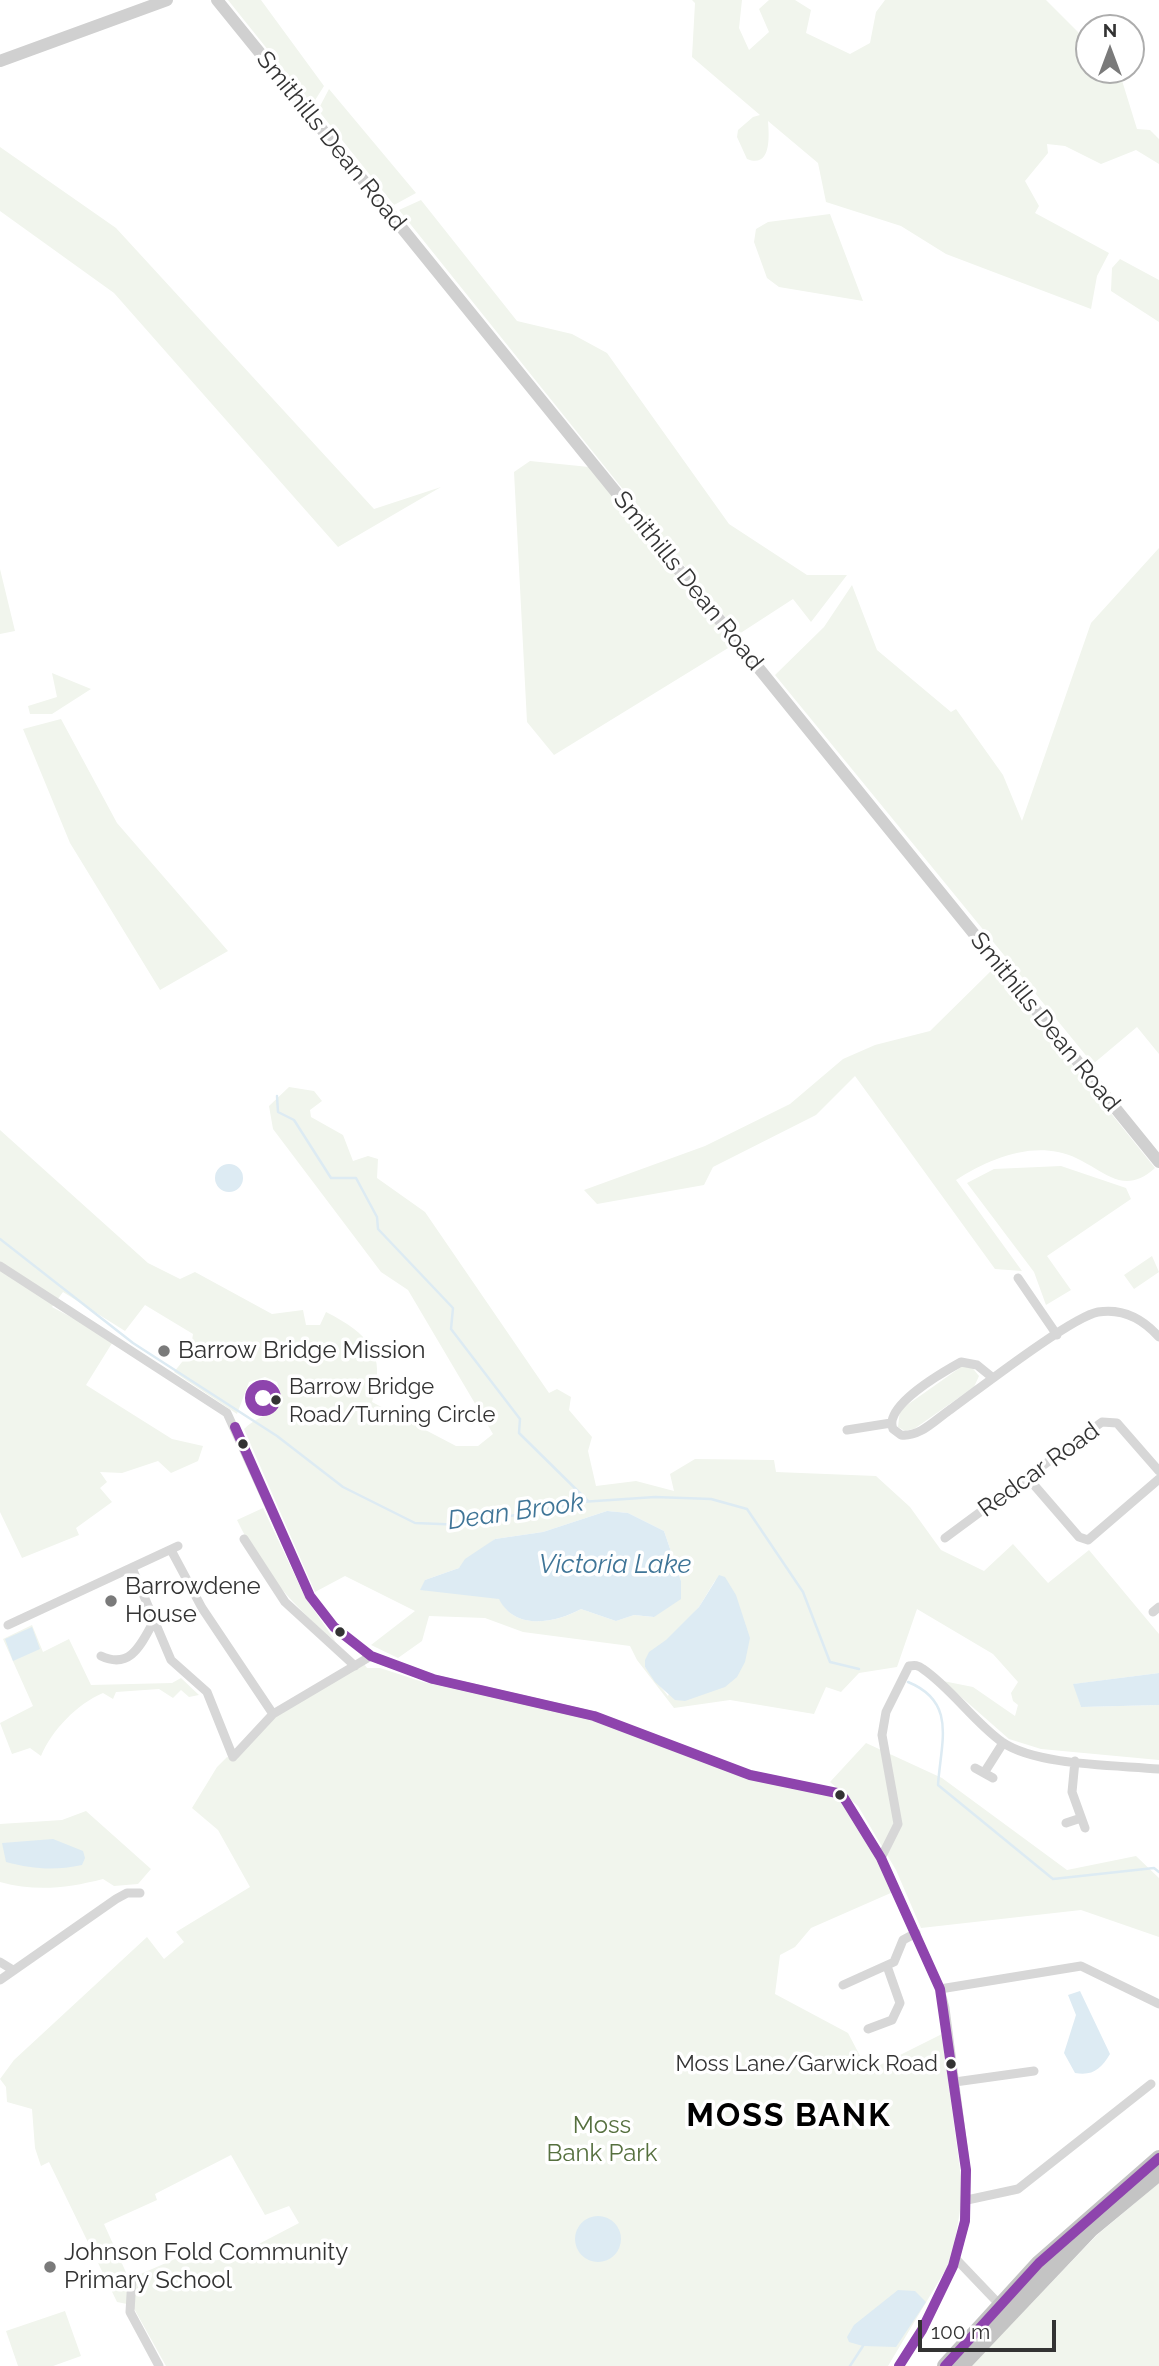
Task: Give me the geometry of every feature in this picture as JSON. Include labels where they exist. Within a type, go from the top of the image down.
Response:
[{"type":"highway","points":[[945,2366],[999,2304],[1081,2223],[1159,2158]]},
{"type":"highway","points":[[961,2366],[1091,2229],[1159,2173]]},
{"type":"street","points":[[0,61],[167,0]]},
{"type":"street","name":"Smithills Dean Road","points":[[217,0],[1159,1162]]},
{"type":"street","points":[[0,1266],[226,1413],[310,1596],[334,1627],[371,1656],[433,1679],[594,1716],[750,1775],[837,1793],[844,1798],[881,1858],[940,1989],[956,2082],[967,2200],[956,2259],[922,2330],[900,2366]]},
{"type":"street","points":[[1018,1278],[1057,1335]]},
{"type":"street","points":[[891,1423],[901,1435],[916,1433],[1089,1315],[1111,1311],[1141,1320],[1159,1337]]},
{"type":"street","points":[[891,1423],[899,1405],[961,1362],[977,1365],[993,1378]]},
{"type":"street","name":"Redcar Road","points":[[945,1538],[1108,1421],[1117,1423],[1159,1471]]},
{"type":"street","points":[[847,1429],[891,1423]]},
{"type":"street","points":[[1028,1478],[1079,1537],[1088,1539],[1159,1479]]},
{"type":"street","points":[[244,1539],[285,1602],[355,1666]]},
{"type":"street","points":[[8,1625],[174,1548],[202,1608],[273,1714]]},
{"type":"street","points":[[132,1568],[171,1660],[207,1692],[233,1757],[273,1714],[371,1656]]},
{"type":"street","points":[[101,1656],[118,1661],[133,1656],[154,1621]]},
{"type":"street","points":[[881,1858],[898,1824],[882,1735],[886,1712],[909,1666],[923,1668],[1003,1743],[1037,1755],[1159,1769]]},
{"type":"street","points":[[984,1773],[1003,1743]]},
{"type":"street","points":[[1075,1760],[1072,1792],[1085,1828]]},
{"type":"street","points":[[1066,1823],[1081,1818]]},
{"type":"street","points":[[0,1980],[127,1892],[141,1893]]},
{"type":"street","points":[[843,1985],[887,1966],[898,1957],[903,1940],[916,1933]]},
{"type":"street","points":[[0,1962],[13,1970]]},
{"type":"street","points":[[868,2029],[892,2020],[901,2004],[887,1966]]},
{"type":"street","points":[[940,1989],[1081,1966],[1159,2004]]},
{"type":"street","points":[[956,2082],[1034,2071]]},
{"type":"street","points":[[967,2200],[1018,2189],[1151,2084]]},
{"type":"street","points":[[956,2259],[999,2304]]},
{"type":"street","points":[[132,2277],[130,2312],[159,2366]]},
{"type":"green space","points":[[228,0],[261,0],[324,86],[312,105]]},
{"type":"green space","points":[[692,0],[742,0],[739,28],[749,50],[769,32],[759,9],[769,0],[795,0],[811,10],[806,33],[850,54],[870,43],[876,12],[885,0],[1046,0],[1075,29],[1075,84],[1123,84],[1137,129],[1150,130],[1159,139],[1159,164],[1136,150],[1101,164],[1065,146],[1047,144],[1048,153],[1025,181],[1039,206],[1035,213],[1109,253],[1097,276],[1091,309],[946,254],[901,226],[826,202],[818,163],[768,121],[765,155],[755,161],[747,159],[737,137],[738,130],[753,117],[760,115],[692,57],[695,3]]},
{"type":"green space","points":[[329,89],[416,193],[394,205],[318,110]]},
{"type":"green space","points":[[0,147],[116,228],[374,509],[441,487],[338,547],[114,293],[0,211]]},
{"type":"green space","points":[[421,200],[517,321],[572,334],[607,353],[729,524],[807,575],[847,575],[811,622],[793,599],[739,634],[399,210]]},
{"type":"green space","points":[[830,214],[863,301],[779,287],[767,278],[754,242],[756,229],[768,222]]},
{"type":"green space","points":[[1120,259],[1159,280],[1159,322],[1111,291],[1112,268]]},
{"type":"green space","points":[[530,461],[589,467],[733,645],[554,755],[527,722],[514,472]]},
{"type":"green space","points":[[1159,548],[1159,1054],[1137,1027],[1093,1064],[775,675],[824,627],[852,585],[877,650],[951,712],[956,709],[1003,775],[1022,821],[1091,623]]},
{"type":"green space","points":[[0,569],[15,631],[0,634]]},
{"type":"green space","points":[[52,673],[91,689],[52,714],[30,714],[28,706],[57,697]]},
{"type":"green space","points":[[61,719],[117,823],[228,951],[160,990],[70,843],[23,729]]},
{"type":"green space","points":[[994,968],[1155,1168],[1130,1181],[1118,1180],[1072,1156],[1045,1150],[1005,1156],[956,1180],[1022,1271],[995,1269],[855,1076],[816,1115],[713,1167],[704,1185],[597,1204],[584,1190],[705,1146],[790,1104],[843,1059],[875,1045],[930,1031]]},
{"type":"green space","points":[[289,1087],[314,1091],[322,1101],[310,1110],[311,1117],[343,1135],[353,1161],[368,1156],[378,1159],[377,1178],[425,1212],[549,1393],[557,1389],[571,1397],[569,1410],[592,1437],[588,1451],[596,1486],[636,1481],[674,1491],[670,1474],[695,1459],[774,1460],[776,1472],[876,1476],[910,1507],[941,1550],[984,1571],[1013,1544],[1048,1583],[1089,1550],[1159,1634],[1159,1673],[1074,1684],[1081,1707],[1159,1705],[1159,1760],[1041,1749],[1009,1739],[943,1681],[973,1687],[1015,1716],[1018,1705],[1013,1701],[1011,1693],[1018,1682],[993,1654],[917,1609],[897,1667],[859,1673],[841,1692],[826,1687],[814,1714],[730,1700],[674,1708],[637,1660],[630,1646],[523,1632],[485,1618],[429,1616],[422,1641],[398,1658],[371,1645],[415,1611],[345,1576],[315,1592],[244,1429],[279,1407],[281,1395],[277,1382],[265,1377],[249,1382],[237,1414],[174,1372],[190,1352],[193,1334],[145,1305],[125,1331],[63,1292],[52,1307],[114,1340],[86,1385],[172,1439],[203,1446],[198,1461],[171,1473],[158,1461],[122,1473],[100,1472],[107,1482],[100,1488],[112,1502],[76,1528],[79,1535],[22,1558],[0,1512],[0,1130],[148,1263],[180,1279],[195,1272],[272,1314],[303,1310],[306,1325],[320,1325],[326,1312],[353,1328],[371,1347],[375,1358],[376,1385],[372,1402],[456,1446],[478,1446],[493,1434],[408,1290],[381,1272],[273,1129],[269,1106]],"holes":[[[607,1511],[628,1513],[664,1531],[681,1581],[653,1617],[634,1615],[616,1621],[581,1609],[560,1618],[525,1620],[506,1609],[500,1599],[425,1580],[459,1568],[495,1539],[543,1532]],[[716,1579],[668,1696],[645,1667],[699,1607]]]},
{"type":"green space","points":[[1061,1166],[1126,1188],[1131,1199],[1047,1256],[1071,1290],[1046,1305],[1034,1272],[967,1183],[994,1169]]},
{"type":"green space","points":[[1152,1256],[1159,1272],[1134,1289],[1124,1275]]},
{"type":"green space","points":[[971,1366],[979,1376],[974,1387],[914,1429],[905,1431],[898,1427],[900,1410],[961,1367]]},
{"type":"green space","points":[[263,1508],[305,1597],[336,1642],[280,1587],[246,1538],[237,1520]]},
{"type":"green space","points":[[32,1625],[43,1652],[69,1639],[91,1685],[172,1683],[181,1678],[199,1695],[189,1697],[181,1690],[173,1698],[159,1689],[116,1692],[113,1699],[103,1693],[66,1719],[41,1756],[30,1748],[12,1754],[0,1723],[33,1706],[3,1639]]},
{"type":"green space","name":"Moss Bank Park","points":[[362,1661],[367,1668],[380,1668],[423,1682],[592,1719],[750,1775],[837,1793],[881,1858],[893,1892],[811,1928],[795,1947],[780,1955],[775,1994],[848,2033],[868,2071],[942,2034],[963,2192],[952,2259],[888,2366],[166,2366],[132,2305],[117,2302],[49,2162],[41,2166],[35,2148],[32,2109],[7,2102],[6,2087],[0,2079],[14,2060],[147,1937],[164,1959],[184,1942],[176,1932],[250,1887],[218,1830],[192,1808],[217,1767],[227,1757],[236,1760],[273,1714]],"holes":[[[231,2155],[265,2215],[289,2206],[299,2223],[230,2259],[186,2263],[182,2256],[129,2279],[104,2224],[157,2200],[155,2194]]]},
{"type":"green space","points":[[866,1743],[942,1778],[1067,1870],[1136,1856],[1159,1878],[1159,1937],[1081,1910],[921,1928],[896,1870],[858,1806],[830,1782]]},
{"type":"green space","points":[[86,1811],[151,1869],[138,1884],[114,1886],[103,1879],[65,1887],[39,1888],[0,1882],[0,1824],[62,1820]]},
{"type":"green space","points":[[1159,2183],[1159,2366],[971,2366],[1097,2235]]},
{"type":"green space","points":[[65,2311],[81,2356],[53,2366],[18,2366],[6,2331]]},
{"type":"water","points":[[229,1164],[239,1168],[243,1178],[239,1188],[229,1192],[219,1188],[215,1178],[219,1168]]},
{"type":"water","name":"Victoria Lake","points":[[607,1511],[628,1513],[664,1531],[681,1581],[681,1599],[654,1617],[634,1615],[616,1621],[581,1609],[559,1618],[525,1620],[506,1609],[499,1599],[420,1590],[425,1580],[459,1568],[465,1559],[495,1539],[543,1532]]},
{"type":"water","points":[[719,1575],[725,1577],[736,1595],[750,1638],[745,1662],[737,1677],[725,1687],[685,1701],[675,1700],[655,1682],[645,1667],[645,1660],[649,1652],[666,1640],[699,1607]]},
{"type":"water","points":[[32,1627],[40,1649],[13,1661],[5,1639]]},
{"type":"water","points":[[1159,1673],[1159,1705],[1081,1707],[1073,1684]]},
{"type":"water","points":[[53,1839],[83,1851],[85,1858],[82,1865],[44,1868],[6,1862],[2,1843]]},
{"type":"water","points":[[1080,1991],[1110,2054],[1100,2067],[1087,2073],[1075,2073],[1064,2053],[1076,2015],[1068,1995]]},
{"type":"water","points":[[598,2216],[614,2223],[621,2239],[614,2255],[598,2262],[582,2255],[575,2239],[582,2223]]},
{"type":"water","points":[[898,2290],[915,2291],[926,2302],[896,2347],[863,2346],[849,2342],[847,2337],[854,2325]]},
{"type":"waterway","points":[[277,1096],[278,1112],[294,1120],[331,1178],[356,1178],[377,1217],[378,1229],[453,1308],[451,1329],[520,1419],[519,1433],[588,1501]]},
{"type":"waterway","name":"Dean Brook","points":[[0,1239],[133,1343],[277,1436],[343,1487],[415,1523],[465,1525],[581,1502],[655,1497],[711,1499],[747,1509],[803,1592],[830,1662],[859,1669]]},
{"type":"waterway","name":"Dean Brook","points":[[908,1682],[934,1700],[940,1712],[943,1738],[938,1785],[1053,1879],[1154,1868],[1159,1872]]},
{"type":"waterway","points":[[850,2366],[863,2346]]},
{"type":"transit line","points":[[263,1385],[272,1389],[276,1398],[272,1407],[263,1411],[254,1407],[250,1398],[254,1389],[263,1385]]},
{"type":"transit line","points":[[235,1427],[310,1596],[334,1627],[371,1656],[433,1679],[594,1716],[750,1775],[837,1793],[844,1798],[881,1858],[940,1989],[966,2170],[965,2221],[953,2266],[922,2330],[899,2366]]},
{"type":"transit line","points":[[945,2366],[1039,2263],[1159,2158]]},
{"type":"place","name":"Barrow Bridge Mission","points":[[164,1351]]},
{"type":"place","name":"Barrow Bridge Road/Turning Circle","points":[[276,1400]]},
{"type":"place","name":"Barrowdene House","points":[[111,1601]]},
{"type":"place","name":"Moss Lane/Garwick Road","points":[[951,2064]]},
{"type":"place","name":"Johnson Fold Community Primary School","points":[[50,2267]]},
{"type":"district","name":"MOSS BANK","points":[[789,2116]]}]
